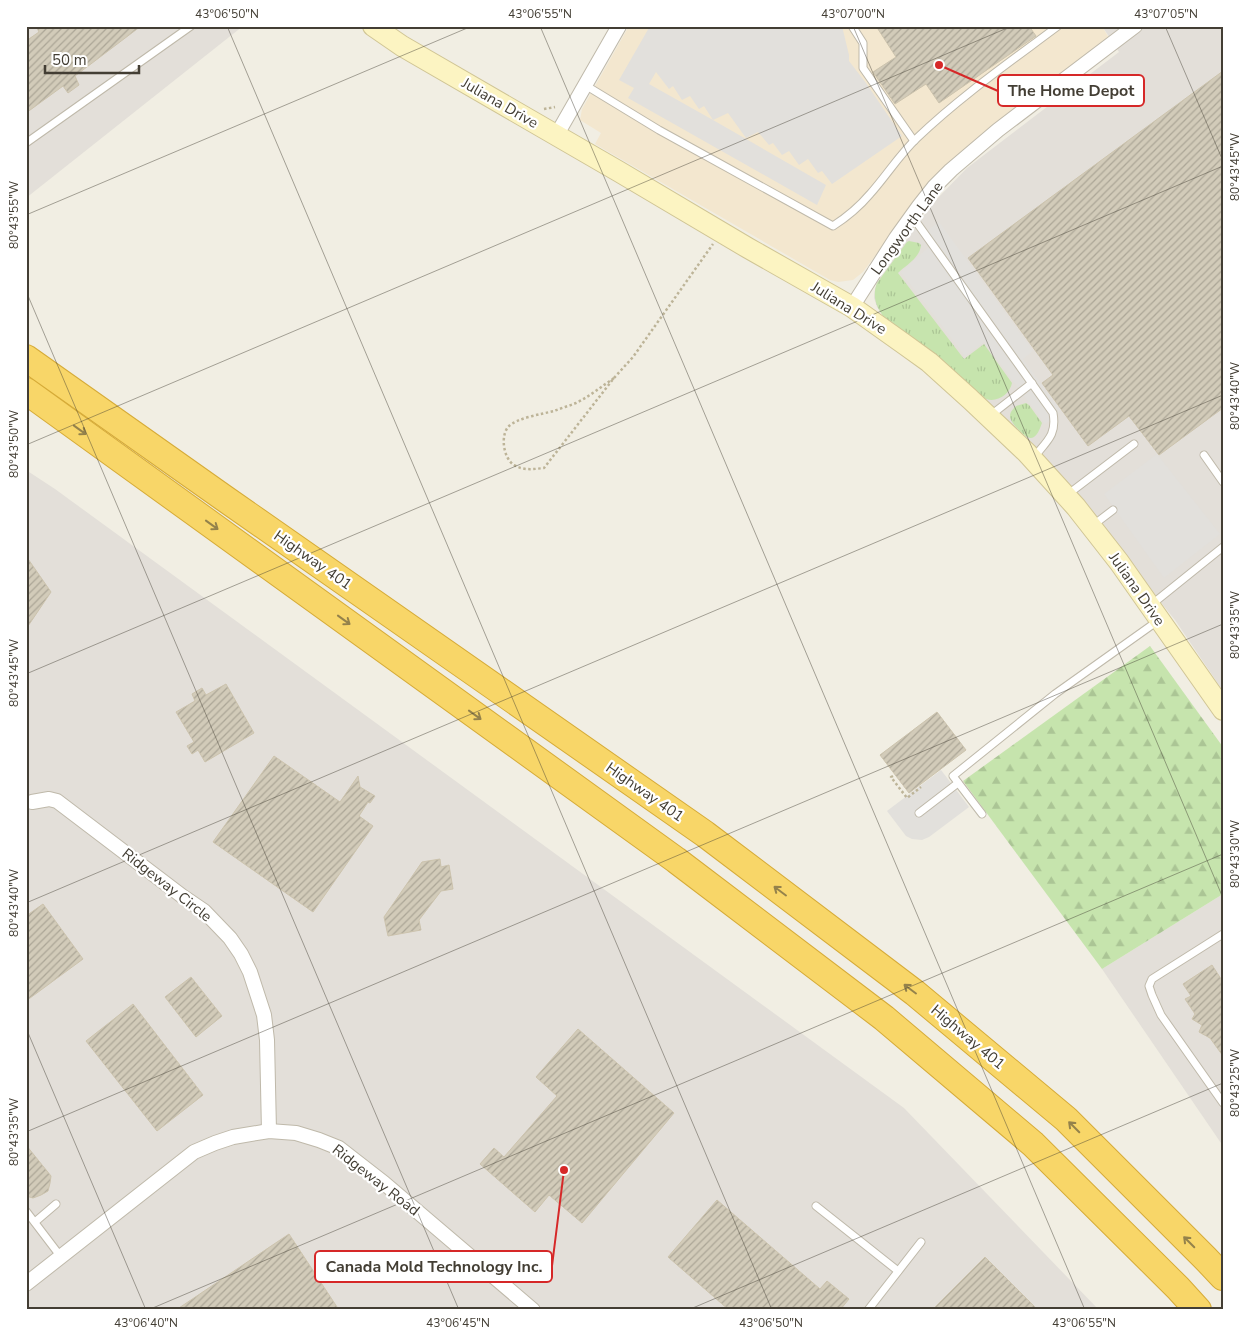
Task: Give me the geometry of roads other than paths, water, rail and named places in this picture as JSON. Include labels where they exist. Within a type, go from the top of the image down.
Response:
[{"type":"highway","points":[[26,350],[83,398]]},
{"type":"highway","name":"Highway 401","points":[[26,358],[706,834],[915,993],[1066,1119],[1223,1277]]},
{"type":"highway","name":"Highway 401","points":[[26,393],[50,408],[668,854],[884,1018],[1033,1144],[1198,1310]]},
{"type":"street","name":"Juliana Drive","points":[[373,26],[402,46],[852,307],[929,362],[1032,459],[1092,526],[1223,710]]},
{"type":"street","points":[[556,136],[619,26]]},
{"type":"street","name":"Longworth Lane","points":[[852,307],[896,238],[934,187],[998,130],[1135,26]]},
{"type":"street","name":"Ridgeway Circle","points":[[32,802],[49,799],[57,802],[204,911],[230,938],[250,972],[264,1015],[267,1040],[269,1131]]},
{"type":"street","name":"Ridgeway Road","points":[[26,1284],[194,1152],[215,1143],[269,1131],[296,1133],[338,1148],[384,1183],[533,1310]]},
{"type":"lane","points":[[26,143],[191,26]]},
{"type":"lane","points":[[852,26],[863,44],[863,68],[914,141]]},
{"type":"lane","points":[[585,85],[658,130],[833,226],[850,214],[871,194],[896,160],[914,141],[962,98],[1058,26]]},
{"type":"lane","points":[[912,216],[1053,413],[1055,424],[1051,436],[1032,459]]},
{"type":"lane","points":[[989,417],[1032,383]]},
{"type":"lane","points":[[1066,496],[1134,444]]},
{"type":"lane","points":[[1204,455],[1223,482]]},
{"type":"lane","points":[[1092,526],[1113,510]]},
{"type":"lane","points":[[982,814],[953,776],[1154,613],[1223,547]]},
{"type":"lane","points":[[919,813],[958,783]]},
{"type":"lane","points":[[1223,934],[1152,979],[1149,986],[1161,1015],[1223,1103]]},
{"type":"lane","points":[[35,1222],[56,1204]]},
{"type":"lane","points":[[816,1206],[898,1271]]},
{"type":"lane","points":[[26,1212],[61,1256]]},
{"type":"lane","points":[[868,1310],[921,1242]]},
{"type":"place","name":"The Home Depot","points":[[939,65]]},
{"type":"place","name":"Canada Mold Technology Inc.","points":[[564,1170]]}]
